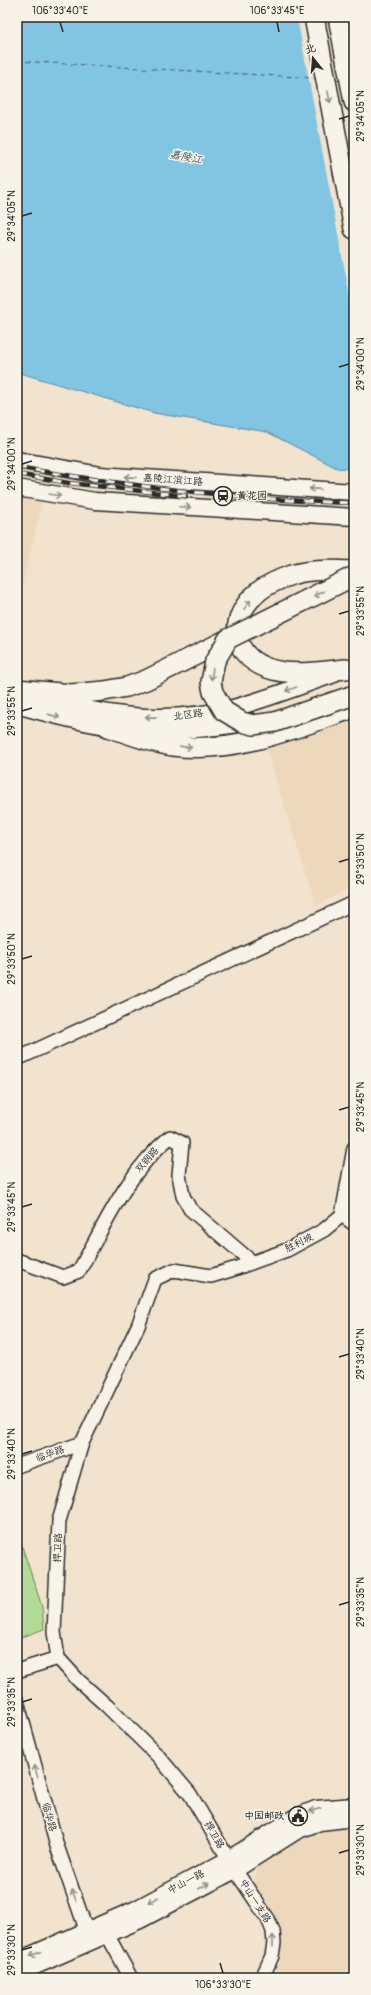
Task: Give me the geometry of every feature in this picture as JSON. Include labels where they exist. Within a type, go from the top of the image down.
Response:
[{"type":"highway","points":[[314,17],[354,229]]},
{"type":"highway","points":[[338,17],[354,102]]},
{"type":"highway","points":[[350,668],[299,672],[268,669],[251,659],[240,647],[236,627],[245,605],[258,591],[290,576],[318,570],[354,571]]},
{"type":"highway","points":[[17,689],[71,694],[127,687],[146,680],[354,576]]},
{"type":"highway","points":[[228,639],[215,661],[211,682],[213,692],[224,711],[242,722],[253,725],[275,722],[354,695]]},
{"type":"highway","points":[[108,727],[153,742],[172,746],[194,748],[216,747],[264,739],[354,708]]},
{"type":"main road","name":"嘉陵江滨江路","points":[[17,460],[100,475],[354,492]]},
{"type":"main road","points":[[17,488],[95,501],[354,517]]},
{"type":"main road","name":"北区路","points":[[17,692],[106,714],[167,717],[192,715],[232,708],[264,699],[350,668]]},
{"type":"main road","name":"北区路","points":[[17,705],[65,718],[108,727],[173,730],[242,724],[354,687]]},
{"type":"main road","name":"中山一路","points":[[17,1961],[87,1932],[232,1865],[294,1818],[316,1809],[354,1806]]},
{"type":"main road","name":"中山一路","points":[[17,1974],[108,1936],[232,1865],[298,1830],[320,1822],[354,1818]]},
{"type":"street","points":[[17,1058],[354,903]]},
{"type":"street","name":"双钢路","points":[[17,1260],[63,1277],[79,1271],[130,1181],[156,1148],[170,1137],[182,1143],[179,1176],[183,1196],[190,1208],[252,1262]]},
{"type":"street","points":[[354,1148],[342,1216],[354,1224]]},
{"type":"street","name":"胜利坡","points":[[252,1262],[287,1250],[324,1230],[342,1216]]},
{"type":"street","name":"捍卫路","points":[[232,1865],[190,1794],[167,1767],[107,1706],[78,1680],[58,1658],[54,1632],[59,1521],[82,1443],[138,1326],[155,1279],[174,1270],[211,1276],[252,1262]]},
{"type":"street","name":"临华路","points":[[17,1466],[82,1443]]},
{"type":"street","points":[[17,1672],[58,1658]]},
{"type":"street","name":"临华路","points":[[17,1701],[57,1846],[87,1932]]},
{"type":"street","name":"中山一支路","points":[[232,1865],[268,1919],[273,1931],[274,1943],[272,1956],[262,1978]]},
{"type":"street","points":[[108,1936],[131,1978]]},
{"type":"shaded area","points":[[17,496],[42,502],[21,592],[17,591]]},
{"type":"shaded area","points":[[354,721],[354,886],[316,906],[266,748]]},
{"type":"shaded area","points":[[343,1827],[354,1827],[354,1978],[273,1978],[281,1957],[281,1929],[276,1916],[254,1883],[258,1866],[303,1838],[323,1831]]},
{"type":"green space","points":[[17,1531],[42,1607],[44,1629],[17,1639]]},
{"type":"water","name":"嘉陵江","points":[[17,17],[354,17],[354,469],[337,468],[267,432],[154,413],[17,372]]},
{"type":"pier","points":[[297,17],[349,17],[354,43],[354,319]]},
{"type":"ferry route","points":[[17,61],[315,78]]},
{"type":"ferry route","points":[[335,79],[341,80]]},
{"type":"railway","points":[[17,467],[185,491],[269,499],[354,503]]},
{"type":"railway","points":[[17,474],[69,483],[186,496]]},
{"type":"place","name":"黄花园","points":[[223,496]]},
{"type":"place","name":"中国邮政","points":[[298,1816]]}]
